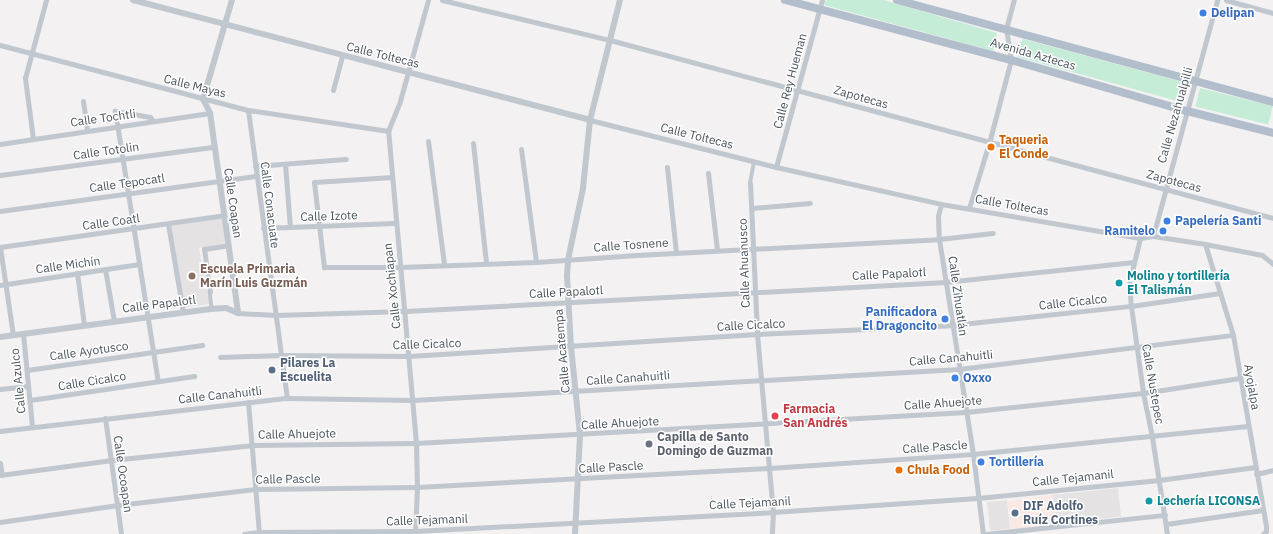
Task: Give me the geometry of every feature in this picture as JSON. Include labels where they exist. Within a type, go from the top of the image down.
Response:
[{"type":"main road","name":"Avenida Aztecas","points":[[786,0],[1012,60],[1187,111],[1273,133]]},
{"type":"main road","name":"Avenida Aztecas","points":[[897,0],[1273,102]]},
{"type":"street","points":[[33,139],[25,78],[46,0]]},
{"type":"street","name":"Calle Toltecas","points":[[134,0],[342,56],[754,162],[941,204],[1140,238],[1153,236],[1262,255],[1273,264]]},
{"type":"street","points":[[203,99],[232,0]]},
{"type":"street","points":[[388,132],[400,101],[428,0]]},
{"type":"street","name":"Zapotecas","points":[[442,0],[610,40],[989,143],[1273,218]]},
{"type":"street","name":"Calle Acatempa","points":[[576,534],[580,435],[571,347],[568,303],[568,260],[584,181],[590,120],[620,0]]},
{"type":"street","name":"Calle Rey Hueman","points":[[776,167],[822,0]]},
{"type":"street","points":[[969,208],[1012,60],[1006,30],[1014,0]]},
{"type":"street","name":"Calle Nezahualpilli","points":[[1153,236],[1217,0]]},
{"type":"street","points":[[1226,0],[1273,13]]},
{"type":"street","name":"Calle Mayas","points":[[0,45],[248,110],[388,132]]},
{"type":"street","points":[[333,90],[342,56]]},
{"type":"street","name":"Calle Coapan","points":[[203,99],[210,113],[238,313]]},
{"type":"street","points":[[83,101],[87,131]]},
{"type":"street","name":"Calle Conacuate","points":[[248,110],[287,398]]},
{"type":"street","points":[[153,121],[150,117],[115,111],[138,264],[158,381]]},
{"type":"street","name":"Calle Tochtli","points":[[0,144],[210,113]]},
{"type":"street","name":"Calle Xochiapan","points":[[388,132],[416,443],[417,487],[415,533]]},
{"type":"street","points":[[428,141],[444,265]]},
{"type":"street","points":[[473,143],[486,263]]},
{"type":"street","name":"Calle Totolin","points":[[0,175],[214,147]]},
{"type":"street","points":[[521,148],[536,262]]},
{"type":"street","points":[[255,166],[346,159]]},
{"type":"street","points":[[750,183],[754,162]]},
{"type":"street","points":[[285,164],[290,227]]},
{"type":"street","points":[[667,167],[676,252]]},
{"type":"street","points":[[708,173],[717,250]]},
{"type":"street","name":"Calle Tepocatl","points":[[0,211],[256,176]]},
{"type":"street","points":[[318,226],[314,182],[392,177]]},
{"type":"street","name":"Calle Ahuanusco","points":[[750,183],[754,249],[754,291],[773,512],[772,534]]},
{"type":"street","points":[[752,208],[810,203]]},
{"type":"street","name":"Calle Zihuatlán","points":[[941,204],[938,216],[939,239],[973,454],[983,534]]},
{"type":"street","name":"Calle Coatl","points":[[0,247],[224,215]]},
{"type":"street","name":"Calle Izote","points":[[263,228],[395,223]]},
{"type":"street","points":[[168,224],[183,312]]},
{"type":"street","name":"Calle Tosnene","points":[[318,226],[324,267],[400,267],[536,262],[676,252],[939,239],[993,233]]},
{"type":"street","name":"Calle Nustepec","points":[[1140,238],[1129,284],[1131,306],[1143,393],[1152,437],[1167,534]]},
{"type":"street","name":"Ayojalpa","points":[[1205,244],[1233,335],[1266,526],[1266,531],[1263,534]]},
{"type":"street","points":[[212,309],[204,249],[228,245]]},
{"type":"street","name":"Calle Azulco","points":[[0,247],[3,285],[13,335]]},
{"type":"street","name":"Calle Papalotl","points":[[0,336],[147,316],[226,308],[238,313],[276,315],[405,311],[568,303],[754,291],[946,282],[1134,262]]},
{"type":"street","name":"Calle Michín","points":[[3,285],[138,264]]},
{"type":"street","points":[[105,269],[114,321]]},
{"type":"street","points":[[77,273],[84,325]]},
{"type":"street","name":"Calle Cicalco","points":[[220,357],[281,355],[409,356],[571,347],[757,334],[952,325],[1131,306],[1220,293]]},
{"type":"street","name":"Calle Azulco","points":[[23,334],[32,427]]},
{"type":"street","name":"Calle Canahuitli","points":[[0,431],[287,398],[413,400],[959,369],[1233,335]]},
{"type":"street","name":"Calle Ayotusco","points":[[26,370],[202,345]]},
{"type":"street","name":"Calle Cicalco","points":[[30,400],[194,376]]},
{"type":"street","name":"Calle Ahuejote","points":[[1,475],[112,460],[253,444],[416,443],[765,425],[966,412],[1143,393],[1240,378]]},
{"type":"street","points":[[0,389],[28,386]]},
{"type":"street","points":[[248,402],[257,489],[259,533]]},
{"type":"street","name":"Calle Ocoapan","points":[[105,418],[121,534]]},
{"type":"street","name":"Calle Pascle","points":[[0,522],[118,505],[257,489],[417,487],[769,468],[973,454],[1152,437],[1248,426]]},
{"type":"street","points":[[0,463],[1,475]]},
{"type":"street","name":"Calle Tejamanil","points":[[244,534],[415,533],[773,512],[978,498],[1159,480],[1255,467]]},
{"type":"street","points":[[1256,474],[1273,470]]},
{"type":"street","points":[[1166,524],[1263,510]]},
{"type":"street","points":[[986,534],[1165,515]]},
{"type":"shaded area","name":"Escuela Primaria Marín Luis Guzmán","points":[[222,218],[226,243],[199,248],[209,304],[185,308],[171,226]]},
{"type":"shaded area","points":[[1118,488],[1121,517],[1055,524],[1052,495]]},
{"type":"shaded area","points":[[1052,495],[1056,524],[1011,530],[1007,501]]},
{"type":"shaded area","points":[[1007,500],[1010,529],[990,531],[987,502]]},
{"type":"green space","points":[[826,0],[883,0],[997,33],[993,51],[824,5]]},
{"type":"green space","points":[[1023,39],[1186,83],[1181,102],[1018,57],[1018,47]]},
{"type":"green space","points":[[1200,88],[1273,106],[1268,125],[1195,106]]},
{"type":"place","name":"Delipan","points":[[1203,13]]},
{"type":"place","name":"Taqueria El Conde","points":[[991,147]]},
{"type":"place","name":"Papelería Santi","points":[[1167,221]]},
{"type":"place","name":"Ramitelo","points":[[1163,231]]},
{"type":"place","name":"Escuela Primaria Marín Luis Guzmán","points":[[192,276]]},
{"type":"place","name":"Molino y tortillería El Talismán","points":[[1119,283]]},
{"type":"place","name":"Panificadora El Dragoncito","points":[[945,319]]},
{"type":"place","name":"Pilares La Escuelita","points":[[272,370]]},
{"type":"place","name":"Oxxo","points":[[955,378]]},
{"type":"place","name":"Farmacia San Andrés","points":[[775,416]]},
{"type":"place","name":"Capilla de Santo Domingo de Guzman","points":[[649,444]]},
{"type":"place","name":"Tortillería","points":[[981,462]]},
{"type":"place","name":"Chula Food","points":[[899,470]]},
{"type":"place","name":"Lechería LICONSA","points":[[1149,501]]},
{"type":"place","name":"DIF Adolfo Ruíz Cortines","points":[[1015,513]]}]
